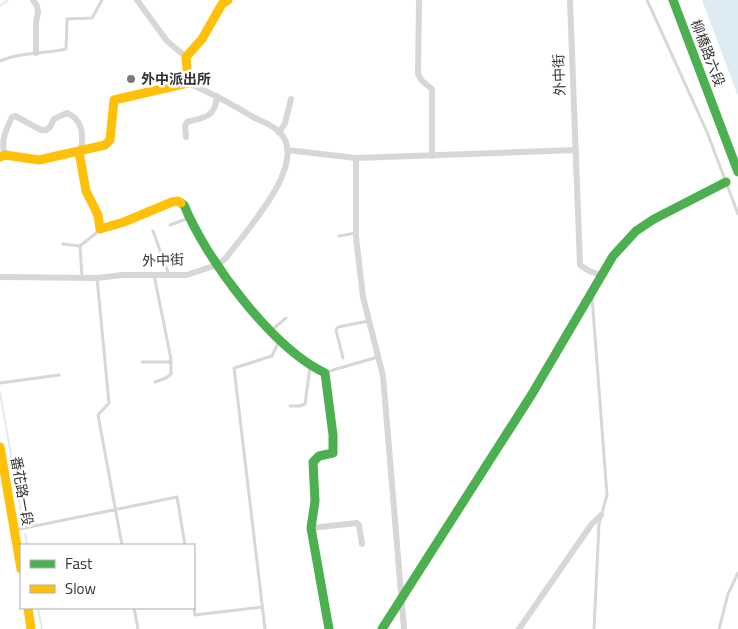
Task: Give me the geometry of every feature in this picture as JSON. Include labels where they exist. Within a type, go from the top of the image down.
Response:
[{"type":"street","points":[[33,0],[38,12],[36,53]]},
{"type":"street","points":[[137,0],[167,41],[186,57],[188,83]]},
{"type":"street","points":[[186,57],[202,39],[222,4],[228,0]]},
{"type":"street","points":[[419,0],[418,74],[422,81],[432,89],[432,156]]},
{"type":"street","name":"外中街","points":[[570,0],[580,265],[589,271],[601,275]]},
{"type":"street","name":"柳橋路六段","points":[[673,0],[738,172]]},
{"type":"street","points":[[329,629],[311,528],[315,501],[313,462],[319,456],[333,453],[333,436],[325,372],[310,366],[279,341],[237,292],[193,227],[184,205],[178,201],[100,230],[98,215],[86,191],[80,152],[82,129],[78,120],[67,113],[54,119],[50,127],[42,130],[15,116],[12,117],[1,142],[2,156],[39,160],[80,152],[106,145],[110,140],[114,100],[188,83],[217,96],[280,133],[288,150],[356,158],[576,150]]},
{"type":"street","points":[[186,137],[185,126],[187,122],[207,117],[212,113],[217,96]]},
{"type":"street","points":[[280,133],[285,123],[291,99]]},
{"type":"street","name":"外中街","points":[[0,277],[97,278],[122,275],[187,275],[219,264],[226,258],[273,195],[280,182],[288,150]]},
{"type":"street","points":[[356,158],[356,233],[363,297],[383,376],[404,629]]},
{"type":"street","points":[[382,629],[532,394],[613,256],[636,231],[667,211],[726,182]]},
{"type":"street","name":"番花路一段","points":[[0,447],[20,562]]},
{"type":"street","points":[[519,629],[591,525],[601,515]]},
{"type":"street","points":[[311,528],[357,523],[362,544]]},
{"type":"street","points":[[28,609],[31,629]]},
{"type":"lane","points":[[0,61],[15,55],[66,49],[67,19],[92,18],[102,0]]},
{"type":"lane","points":[[647,0],[707,132],[738,214]]},
{"type":"lane","points":[[170,225],[189,218]]},
{"type":"lane","points":[[63,244],[80,246],[100,230]]},
{"type":"lane","points":[[153,231],[169,275]]},
{"type":"lane","points":[[339,236],[356,233]]},
{"type":"lane","points":[[80,246],[82,278]]},
{"type":"lane","points":[[154,275],[171,359],[171,374],[155,382]]},
{"type":"lane","points":[[97,278],[108,403],[98,415],[122,544]]},
{"type":"lane","points":[[592,292],[607,495],[599,524],[594,629]]},
{"type":"lane","points":[[272,331],[286,318]]},
{"type":"lane","points":[[343,358],[336,330],[338,327],[370,320]]},
{"type":"lane","points":[[265,629],[234,368],[272,356],[279,341]]},
{"type":"lane","points":[[325,372],[378,356]]},
{"type":"lane","points":[[142,362],[169,362],[171,359]]},
{"type":"lane","points":[[290,406],[305,404],[310,366]]},
{"type":"lane","points":[[0,383],[59,375]]},
{"type":"lane","points":[[14,530],[177,497],[184,544]]},
{"type":"lane","points":[[719,629],[728,594],[738,573]]},
{"type":"lane","points":[[194,609],[195,615],[262,607]]},
{"type":"lane","points":[[134,609],[138,629]]},
{"type":"shaded area","points":[[702,0],[738,0],[738,96]]},
{"type":"waterway","points":[[0,6],[8,0]]},
{"type":"waterway","points":[[0,393],[23,523]]},
{"type":"waterway","points":[[25,534],[27,544]]},
{"type":"waterway","points":[[38,609],[42,629]]},
{"type":"traffic: fast","points":[[673,0],[738,172]]},
{"type":"traffic: fast","points":[[382,629],[532,394],[613,256],[636,231],[654,219],[726,182]]},
{"type":"traffic: fast","points":[[181,203],[184,205],[208,251],[243,300],[284,344],[305,361],[325,373],[333,435],[333,453],[319,456],[313,462],[315,501],[311,528],[329,629]]},
{"type":"traffic: slow","points":[[0,157],[5,155],[39,160],[105,145],[110,140],[114,100],[188,83],[186,57],[202,39],[222,4],[228,0]]},
{"type":"traffic: slow","points":[[79,152],[86,191],[98,215],[100,229],[124,222],[172,202],[178,201],[181,203]]},
{"type":"traffic: slow","points":[[0,447],[20,563]]},
{"type":"traffic: slow","points":[[28,609],[31,629]]},
{"type":"place","name":"外中派出所","points":[[131,79]]}]
